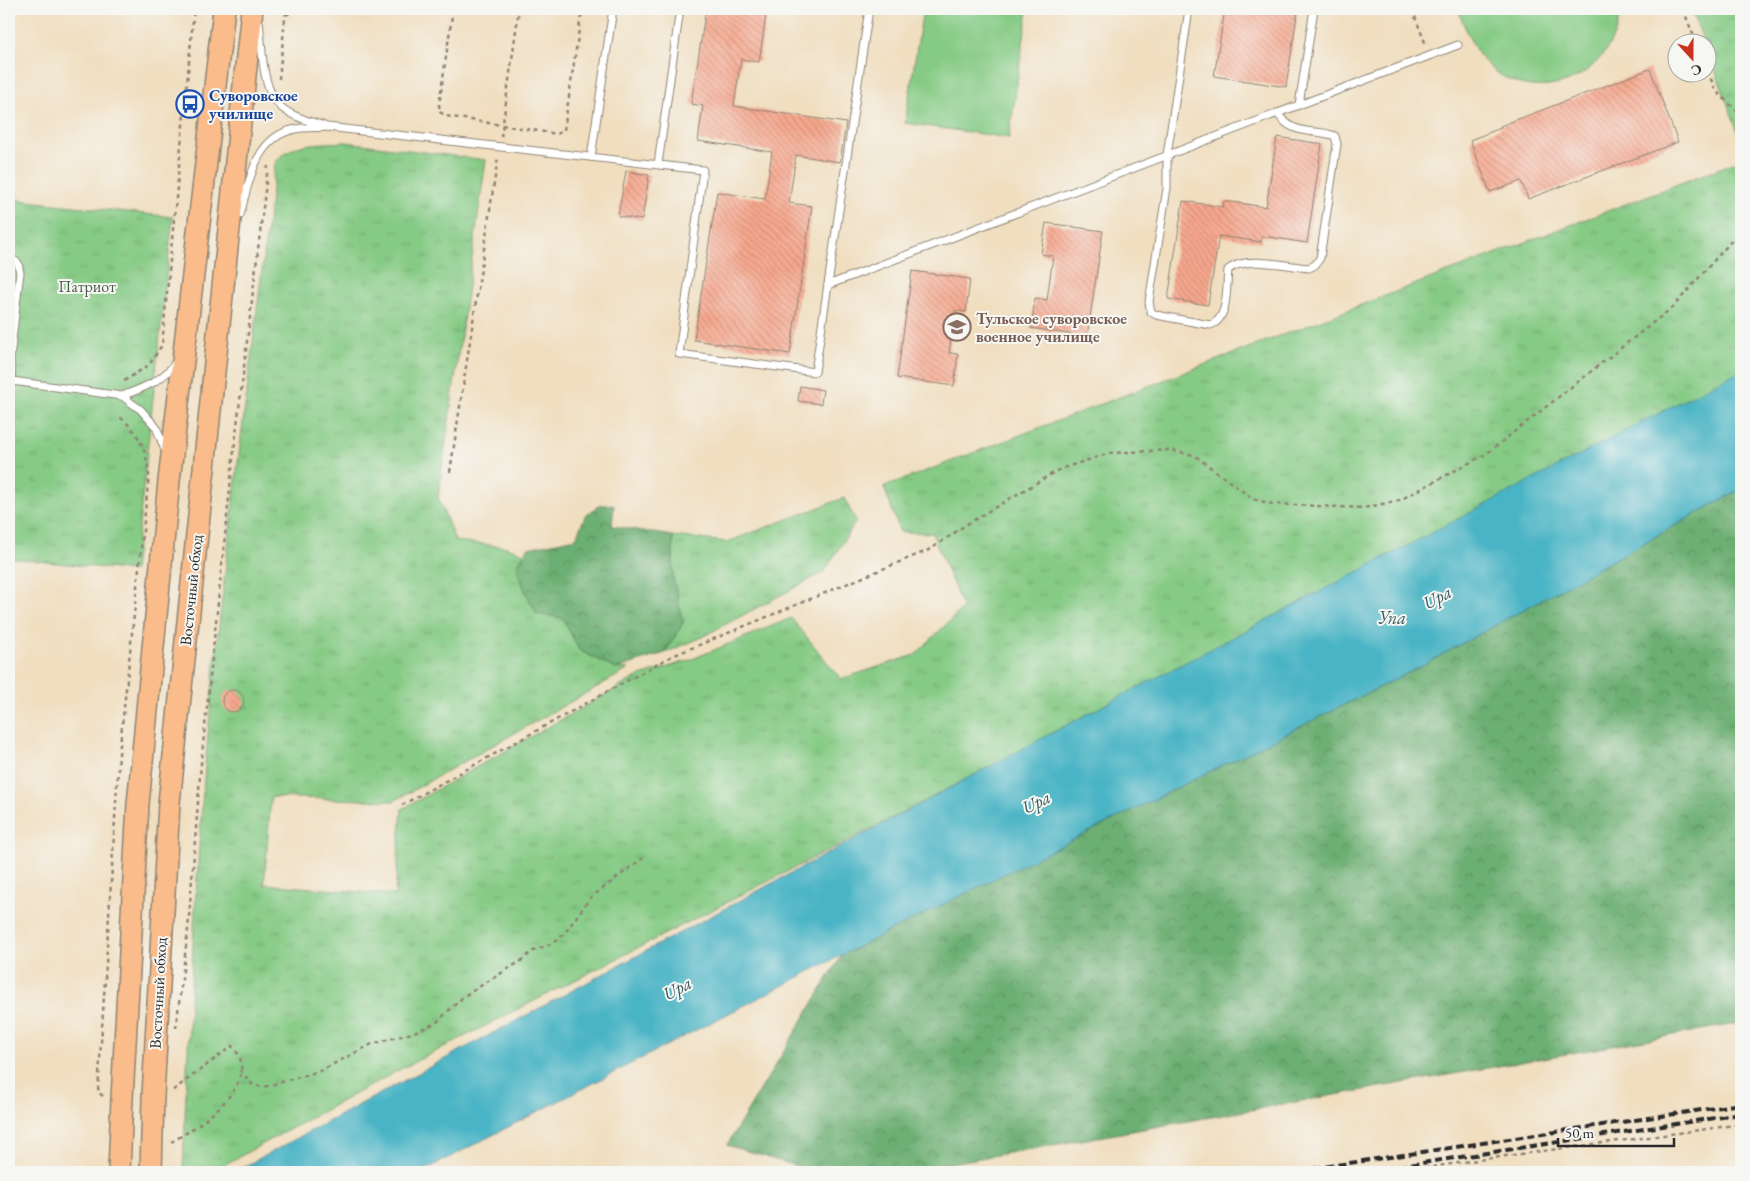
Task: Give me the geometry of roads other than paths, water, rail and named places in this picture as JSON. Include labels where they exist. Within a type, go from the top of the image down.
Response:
[{"type":"main road","name":"Восточный обход","points":[[119,1172],[115,1099],[138,804],[169,481],[224,9]]},
{"type":"main road","name":"Восточный обход","points":[[151,1172],[161,1090],[169,803],[252,9]]},
{"type":"lane","points":[[258,9],[265,68],[273,97],[282,108],[296,116],[327,127]]},
{"type":"lane","points":[[591,157],[613,9]]},
{"type":"lane","points":[[658,164],[680,9]]},
{"type":"lane","points":[[224,268],[255,163],[266,145],[279,135],[295,129],[327,127],[702,170],[679,354],[815,372],[869,9]]},
{"type":"lane","points":[[1189,9],[1167,155],[1167,188],[1149,302],[1151,312],[1156,316],[1210,325],[1217,323],[1223,315],[1228,270],[1234,265],[1246,262],[1309,268],[1315,266],[1320,258],[1337,144],[1335,136],[1294,129],[1285,125],[1277,114]]},
{"type":"lane","points":[[1299,105],[1314,9]]},
{"type":"lane","points":[[828,285],[1458,45]]},
{"type":"lane","points":[[9,257],[18,263],[20,273],[9,358],[12,380],[9,390]]},
{"type":"lane","points":[[9,295],[17,296]]},
{"type":"lane","name":"Восточный обход","points":[[122,396],[158,380],[169,372],[183,352]]},
{"type":"lane","name":"Восточный обход","points":[[12,380],[122,396],[141,410],[156,427],[164,446],[169,481]]},
{"type":"water","name":"Упа","points":[[1741,370],[1741,489],[1418,668],[842,955],[421,1172],[234,1172],[1093,711]]},
{"type":"railway","points":[[1290,1172],[1741,1104]]},
{"type":"railway","points":[[1363,1172],[1741,1114]]},
{"type":"place","name":"Суворовское училище","points":[[190,104]]},
{"type":"place","name":"Тульское суворовское военное училище","points":[[957,327]]},
{"type":"park label","name":"Патриот","points":[[87,286]]},
{"type":"water label","name":"Upa","points":[[1437,597]]},
{"type":"water label","name":"Upa","points":[[1036,802]]},
{"type":"water label","name":"Upa","points":[[677,988]]}]
